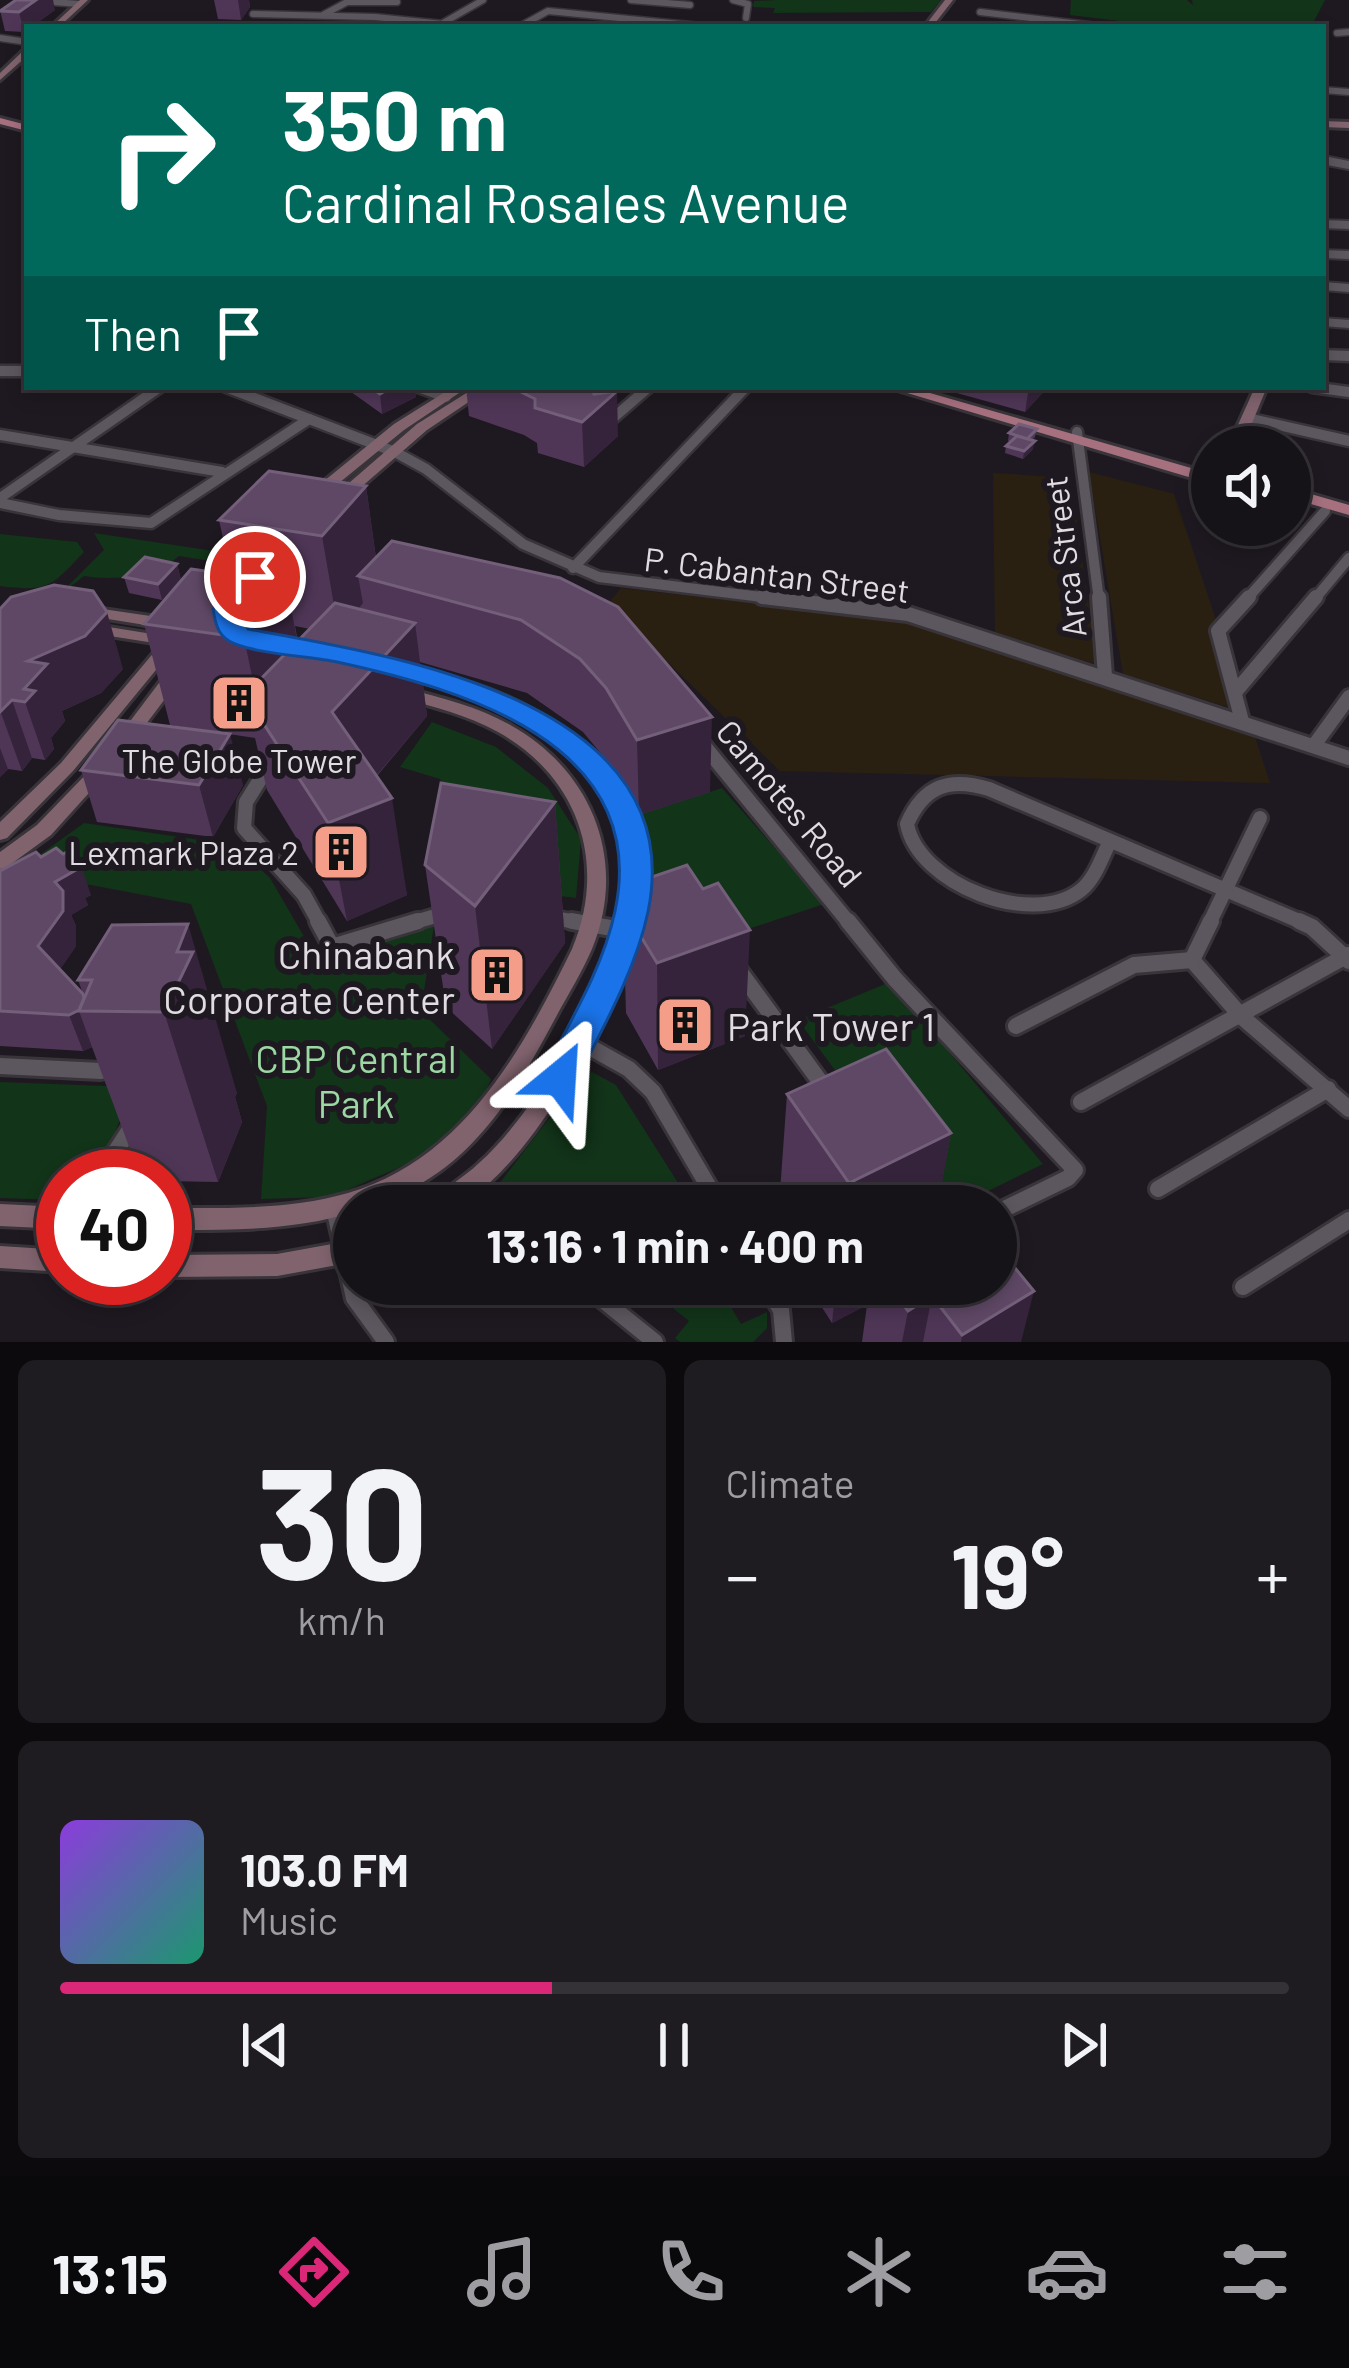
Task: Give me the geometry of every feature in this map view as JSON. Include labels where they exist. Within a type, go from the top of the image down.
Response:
[{"type":"main road","points":[[905,390],[1191,468]]},
{"type":"main road","points":[[930,390],[1077,436]]},
{"type":"main road","points":[[1311,503],[1349,514]]},
{"type":"main road","points":[[1311,505],[1349,514]]},
{"type":"street","points":[[27,0],[81,2]]},
{"type":"street","points":[[253,14],[442,24],[483,0]]},
{"type":"street","points":[[631,0],[693,3]]},
{"type":"street","points":[[733,0],[748,4],[746,18]]},
{"type":"street","points":[[930,24],[949,0]]},
{"type":"street","points":[[57,24],[81,2]]},
{"type":"street","points":[[322,16],[347,2],[397,2],[375,17]]},
{"type":"street","points":[[666,24],[693,3]]},
{"type":"street","points":[[524,24],[543,12],[658,24]]},
{"type":"street","points":[[980,12],[1080,24]]},
{"type":"street","points":[[1001,24],[1004,15]]},
{"type":"street","points":[[595,24],[605,17]]},
{"type":"street","points":[[1337,33],[1349,32]]},
{"type":"street","points":[[0,78],[24,53]]},
{"type":"street","points":[[1328,90],[1349,92]]},
{"type":"street","points":[[1328,90],[1337,100]]},
{"type":"street","points":[[0,500],[155,390]]},
{"type":"street","name":"P. Cabantan Street","points":[[234,390],[395,452],[425,469],[523,544],[573,568],[646,586],[908,614],[1349,758]]},
{"type":"street","points":[[426,390],[446,397]]},
{"type":"street","points":[[308,501],[377,444],[457,390]]},
{"type":"street","points":[[330,507],[422,427],[480,390]]},
{"type":"street","points":[[600,430],[646,390]]},
{"type":"street","points":[[573,568],[743,390]]},
{"type":"street","points":[[1244,426],[1260,390]]},
{"type":"street","points":[[1247,418],[1349,441]]},
{"type":"street","points":[[0,500],[59,514],[151,523],[309,419]]},
{"type":"street","points":[[0,435],[222,472]]},
{"type":"street","name":"Arca Street","points":[[1077,436],[1098,582],[1105,676]]},
{"type":"street","points":[[1242,721],[1218,632],[1325,511]]},
{"type":"street","points":[[1237,690],[1349,558]]},
{"type":"street","points":[[64,616],[137,619],[182,644],[121,634],[64,616]]},
{"type":"street","points":[[121,634],[148,649],[153,664]]},
{"type":"street","points":[[0,832],[67,767],[153,664],[182,644]]},
{"type":"street","points":[[0,862],[76,800],[182,644]]},
{"type":"street","points":[[376,664],[493,696],[533,715],[576,746],[625,816],[634,857],[638,933],[535,1117],[486,1185]]},
{"type":"street","points":[[394,1185],[464,1138],[489,1113],[514,1076],[591,924],[598,858],[592,822],[559,772],[525,741],[477,715],[396,691]]},
{"type":"street","points":[[1316,745],[1349,697]]},
{"type":"street","name":"Camotes Road","points":[[697,737],[895,979],[1075,1170],[1017,1203]]},
{"type":"street","points":[[278,751],[241,815],[244,828],[304,895],[332,947],[417,919],[466,909]]},
{"type":"street","points":[[1082,1102],[1348,958],[1312,927],[968,782],[945,782],[927,790],[907,822],[909,835],[939,874],[996,898],[1026,903],[1060,899],[1081,890],[1110,842]]},
{"type":"street","points":[[1192,960],[1260,818]]},
{"type":"street","points":[[535,915],[638,933]]},
{"type":"street","points":[[722,956],[739,971],[844,1116]]},
{"type":"street","points":[[1192,960],[1242,1017],[1349,1109]]},
{"type":"street","points":[[1016,1026],[1134,965],[1192,960]]},
{"type":"street","points":[[579,1041],[629,1070],[653,1092],[708,1185]]},
{"type":"street","points":[[101,1071],[111,1051]]},
{"type":"street","points":[[0,1066],[101,1071],[118,1084]]},
{"type":"street","points":[[1158,1189],[1328,1089]]},
{"type":"street","points":[[117,1149],[148,1101]]},
{"type":"street","points":[[192,1220],[279,1219],[333,1208]]},
{"type":"street","points":[[0,1215],[36,1217]]},
{"type":"street","points":[[1243,1287],[1349,1220]]},
{"type":"street","points":[[192,1267],[277,1265],[333,1256]]},
{"type":"street","points":[[0,1257],[36,1259]]},
{"type":"street","points":[[359,1305],[386,1342]]},
{"type":"street","points":[[609,1305],[655,1342]]},
{"type":"street","points":[[775,1305],[789,1336]]},
{"type":"shaded area","points":[[1089,472],[1174,494],[1247,713],[1123,674]]},
{"type":"shaded area","points":[[993,473],[1071,478],[1097,664],[995,635]]},
{"type":"shaded area","points":[[621,588],[912,621],[1252,728],[1270,783],[780,771],[608,604]]},
{"type":"green space","points":[[941,0],[931,12],[773,13],[775,8],[753,7],[754,1]]},
{"type":"green space","points":[[1071,0],[1187,0],[1193,5],[1192,0],[1325,0],[1313,24],[1144,24],[1070,15]]},
{"type":"green space","points":[[94,533],[227,553],[217,562],[179,556],[134,576],[84,576],[57,597],[104,550]]},
{"type":"green space","points":[[0,534],[77,542],[84,552],[48,584],[0,586]]},
{"type":"green space","points":[[432,722],[496,747],[548,788],[581,839],[576,898],[505,889],[440,779],[400,767]]},
{"type":"green space","points":[[722,788],[824,904],[712,941],[647,910],[649,858],[639,815]]},
{"type":"green space","name":"CBP Central Park","points":[[84,823],[234,845],[270,878],[317,959],[434,925],[421,1011],[491,1079],[477,1114],[407,1164],[359,1185],[333,1185],[331,1197],[261,1199],[267,1106],[191,904],[17,871]]},
{"type":"green space","points":[[890,982],[1043,1164],[1000,1185],[920,1185],[798,1020]]},
{"type":"green space","points":[[592,1072],[616,1085],[679,1185],[499,1185],[580,1078]]},
{"type":"green space","points":[[0,1082],[132,1087],[109,1149],[36,1149],[36,1199],[0,1198]]},
{"type":"green space","points":[[669,1305],[730,1305],[741,1324],[767,1312],[767,1328],[753,1342],[680,1342],[675,1338],[689,1321]]},
{"type":"building","points":[[16,0],[36,0],[19,12],[0,11]]},
{"type":"building","points":[[517,390],[617,391],[582,422],[535,408],[535,399]]},
{"type":"building","points":[[1019,424],[1037,429],[1027,439],[1009,433]]},
{"type":"building","points":[[1017,436],[1035,441],[1024,451],[1006,446]]},
{"type":"building","points":[[269,471],[366,486],[322,536],[219,520]]},
{"type":"building","points":[[392,541],[560,578],[618,607],[712,717],[637,740],[606,688],[580,659],[521,620],[358,576]]},
{"type":"building","points":[[145,557],[177,564],[158,584],[124,577]]},
{"type":"building","points":[[191,569],[286,582],[244,638],[144,624]]},
{"type":"building","points":[[54,585],[93,591],[107,612],[85,636],[28,661],[47,664],[24,689],[35,691],[25,702],[12,700],[0,712],[0,609],[11,597]]},
{"type":"building","points":[[335,603],[415,623],[332,712],[392,798],[328,823],[245,695]]},
{"type":"building","points":[[118,720],[230,734],[199,785],[81,770]]},
{"type":"building","points":[[441,783],[555,802],[475,906],[425,865]]},
{"type":"building","points":[[56,848],[63,854],[71,850],[79,859],[70,864],[76,870],[55,882],[63,891],[63,911],[38,946],[84,998],[79,1010],[69,1015],[0,1011],[0,871],[36,852],[41,857]]},
{"type":"building","points":[[687,865],[703,889],[718,883],[750,930],[657,963],[623,907],[644,900],[634,883]]},
{"type":"building","points":[[188,924],[177,952],[193,952],[164,1012],[79,1011],[92,980],[78,980],[112,925]]},
{"type":"building","points":[[886,1049],[951,1133],[849,1183],[787,1094]]},
{"type":"building","points":[[1017,1270],[1034,1291],[1017,1301]]},
{"type":"building","points":[[939,1305],[1011,1305],[962,1335]]},
{"type":"place","name":"The Globe Tower","points":[[239,703]]},
{"type":"place","name":"Lexmark Plaza 2","points":[[341,852]]},
{"type":"place","name":"Chinabank Corporate Center","points":[[497,975]]},
{"type":"place","name":"Park Tower 1","points":[[685,1025]]},
{"type":"route","points":[[255,577],[226,609],[230,627],[239,636],[342,655],[493,696],[568,738],[611,790],[625,816],[634,857],[632,910],[624,942],[560,1078]]}]
